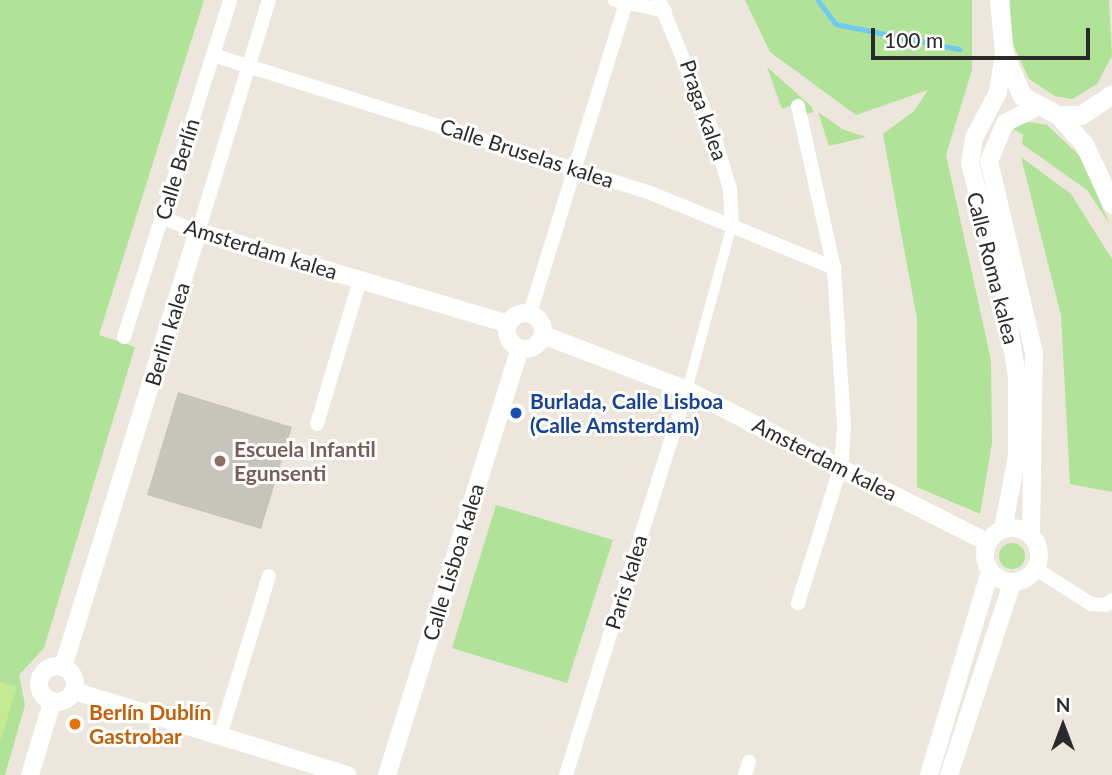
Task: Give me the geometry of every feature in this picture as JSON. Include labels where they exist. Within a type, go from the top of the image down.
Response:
[{"type":"main road","points":[[999,0],[1004,54],[1023,96],[1037,107],[1058,115],[1081,114],[1112,94]]},
{"type":"main road","points":[[1058,115],[1084,144],[1112,204]]},
{"type":"street","name":"Calle Berlín","points":[[124,337],[230,0]]},
{"type":"street","name":"Berlin kalea","points":[[63,667],[269,0]]},
{"type":"street","points":[[530,313],[576,168],[620,2],[662,6]]},
{"type":"street","name":"Praga kalea","points":[[662,6],[713,132],[730,189],[732,224]]},
{"type":"street","name":"Calle Roma kalea","points":[[1003,529],[1017,456],[1017,376],[1007,313],[970,163],[974,138],[998,92],[1004,54]]},
{"type":"street","name":"Calle Bruselas kalea","points":[[213,55],[576,168],[732,224],[834,268]]},
{"type":"street","points":[[798,106],[834,268],[843,378],[841,466],[798,603]]},
{"type":"street","name":"Calle Roma kalea","points":[[1031,534],[1034,353],[989,161],[1005,123],[1037,107]]},
{"type":"street","name":"Amsterdam kalea","points":[[162,217],[198,232],[508,324]]},
{"type":"street","points":[[687,390],[732,224]]},
{"type":"street","name":"Amsterdam kalea","points":[[317,424],[360,280]]},
{"type":"street","points":[[530,313],[541,322],[543,335],[534,347],[520,348],[509,339],[508,324],[517,314],[530,313]]},
{"type":"street","name":"Amsterdam kalea","points":[[543,335],[687,390],[987,542]]},
{"type":"street","name":"Calle Lisboa kalea","points":[[387,775],[520,348]]},
{"type":"street","name":"Paris kalea","points":[[566,775],[687,390]]},
{"type":"street","points":[[929,775],[990,572],[987,542],[1003,529],[1031,534],[1038,545],[1036,569]]},
{"type":"street","points":[[948,775],[1012,583],[1036,569]]},
{"type":"street","points":[[1036,569],[1091,604],[1106,606],[1112,600]]},
{"type":"street","points":[[990,572],[1012,583]]},
{"type":"street","points":[[220,736],[270,576]]},
{"type":"street","points":[[63,667],[74,677],[74,691],[61,702],[52,702],[44,697],[39,679],[44,671],[63,667]]},
{"type":"street","points":[[74,691],[347,775]]},
{"type":"street","points":[[30,775],[52,702]]},
{"type":"green space","points":[[0,0],[204,0],[99,335],[135,347],[44,648],[19,675],[25,705],[5,775],[0,775]]},
{"type":"green space","points":[[745,0],[972,0],[972,70],[946,155],[991,360],[992,443],[980,514],[917,487],[917,319],[883,134],[914,111],[928,90],[856,115],[770,52]]},
{"type":"green space","points":[[1010,0],[1109,0],[1112,56],[1097,84],[1072,99],[1055,96],[1029,79],[1011,40]]},
{"type":"green space","points":[[767,67],[812,107],[813,112],[806,114],[801,102],[782,109]]},
{"type":"green space","points":[[818,112],[842,129],[866,137],[829,146]]},
{"type":"green space","points":[[1028,122],[1047,125],[1080,156],[1109,223],[1087,190],[1022,144],[1023,135],[1012,128]]},
{"type":"green space","points":[[1021,157],[1071,194],[1112,259],[1112,492],[1070,484],[1061,315]]},
{"type":"green space","points":[[496,505],[613,540],[567,683],[452,648]]},
{"type":"green space","points":[[1012,543],[1021,547],[1025,556],[1021,565],[1012,569],[1003,565],[999,556],[1003,547]]},
{"type":"green space","points":[[0,682],[17,687],[0,742]]},
{"type":"building","name":"Escuela Infantil Egunsenti","points":[[178,392],[292,427],[261,529],[147,495]]},
{"type":"waterway","points":[[818,0],[836,24],[959,49]]},
{"type":"place","name":"Burlada, Calle Lisboa (Calle Amsterdam)","points":[[516,413]]},
{"type":"place","name":"Escuela Infantil Egunsenti","points":[[220,461]]},
{"type":"place","name":"Berlín Dublín Gastrobar","points":[[75,724]]}]
